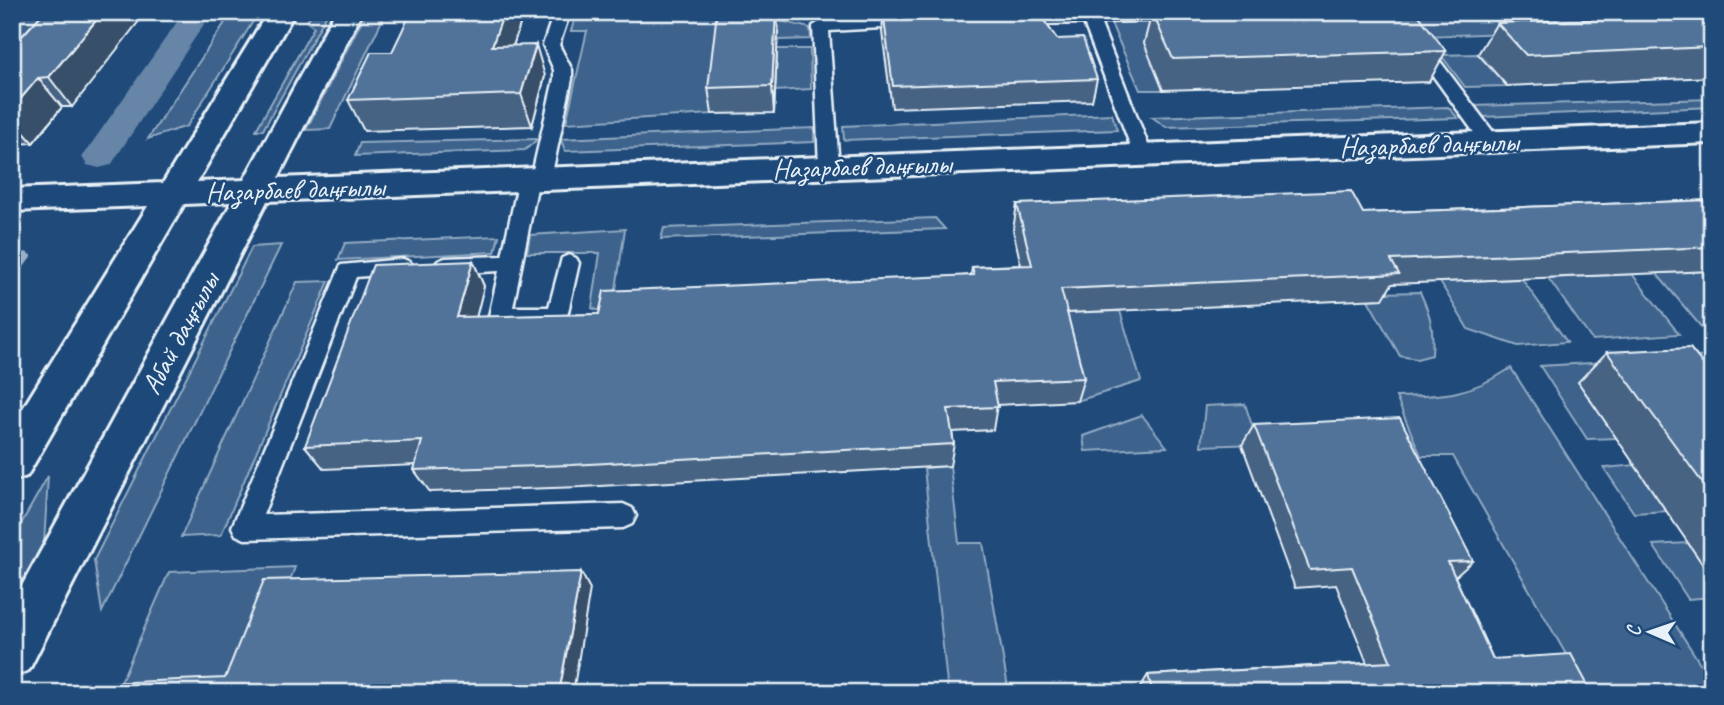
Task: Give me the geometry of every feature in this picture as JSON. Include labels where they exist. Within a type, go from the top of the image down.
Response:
[{"type":"main road","points":[[12,463],[282,12]]},
{"type":"main road","name":"Абай даңғылы","points":[[12,653],[349,12]]},
{"type":"main road","name":"Назарбаев даңғылы","points":[[12,200],[1712,133]]},
{"type":"lane","points":[[562,12],[551,45],[563,70],[563,79],[499,316],[558,315],[569,262]]},
{"type":"lane","points":[[1395,12],[1490,141]]},
{"type":"lane","points":[[1000,20],[1039,16],[1090,18],[1202,14]]},
{"type":"lane","points":[[1090,18],[1143,155]]},
{"type":"lane","points":[[829,167],[821,26],[931,22]]},
{"type":"lane","points":[[512,263],[348,270],[245,527],[623,516]]},
{"type":"shaded area","points":[[12,12],[57,12],[12,62]]},
{"type":"shaded area","points":[[232,12],[259,12],[187,126],[148,139]]},
{"type":"shaded area","points":[[312,12],[328,12],[263,130],[256,130],[314,27],[307,22]]},
{"type":"shaded area","points":[[366,12],[386,12],[330,129],[306,130]]},
{"type":"shaded area","points":[[577,12],[742,12],[810,28],[811,39],[778,40],[721,30],[712,114],[566,123],[587,31],[571,31]]},
{"type":"shaded area","points":[[1415,12],[1613,12],[1634,29],[1423,36]]},
{"type":"shaded area","points":[[1179,20],[1163,90],[1140,90],[1110,21]]},
{"type":"shaded area","points":[[777,49],[810,49],[811,89],[775,91]]},
{"type":"shaded area","points":[[1478,54],[1507,86],[1465,87],[1441,55]]},
{"type":"shaded area","points":[[1712,99],[1712,107],[1482,117],[1473,106]]},
{"type":"shaded area","points":[[1448,107],[1458,118],[1166,127],[1152,117]]},
{"type":"shaded area","points":[[1112,114],[1117,130],[844,140],[843,126]]},
{"type":"shaded area","points":[[814,128],[814,142],[565,151],[561,139]]},
{"type":"shaded area","points":[[538,139],[525,150],[355,156],[360,143]]},
{"type":"shaded area","points":[[935,218],[945,229],[661,239],[664,228]]},
{"type":"shaded area","points":[[625,229],[612,316],[592,308],[600,253],[527,253],[530,235]]},
{"type":"shaded area","points":[[499,236],[495,252],[338,260],[345,243]]},
{"type":"shaded area","points":[[281,245],[102,612],[94,560],[252,247]]},
{"type":"shaded area","points":[[1711,271],[1712,334],[1707,334],[1656,273]]},
{"type":"shaded area","points":[[1632,274],[1679,334],[1592,340],[1548,278]]},
{"type":"shaded area","points":[[1522,279],[1567,342],[1518,346],[1468,329],[1440,282]]},
{"type":"shaded area","points":[[329,281],[221,535],[181,537],[297,282]]},
{"type":"shaded area","points":[[1420,292],[1431,322],[1433,346],[1432,355],[1417,359],[1400,356],[1368,300],[1382,299],[1380,293]]},
{"type":"shaded area","points":[[1120,311],[1141,381],[1077,401],[1055,313]]},
{"type":"shaded area","points":[[1712,356],[1712,450],[1579,382],[1617,438],[1587,439],[1540,366]]},
{"type":"shaded area","points":[[1511,368],[1712,682],[1712,693],[1588,693],[1453,456],[1421,456],[1396,397],[1428,396],[1469,389]]},
{"type":"shaded area","points":[[1245,404],[1258,444],[1201,446],[1205,406]]},
{"type":"shaded area","points":[[1142,415],[1167,447],[1085,451],[1083,436]]},
{"type":"shaded area","points":[[1636,465],[1667,511],[1634,513],[1604,468]]},
{"type":"shaded area","points":[[950,466],[959,543],[983,543],[1009,693],[948,693],[924,468]]},
{"type":"shaded area","points":[[48,476],[44,544],[12,603],[12,540]]},
{"type":"shaded area","points":[[1688,543],[1712,577],[1712,597],[1688,599],[1653,545]]},
{"type":"shaded area","points":[[295,567],[248,693],[116,693],[169,572]]},
{"type":"building","points":[[44,12],[103,12],[49,77],[38,78],[12,109],[12,47]]},
{"type":"building","points":[[411,12],[504,12],[492,46],[536,45],[521,94],[348,100],[371,52],[392,52]]},
{"type":"building","points":[[717,12],[776,12],[772,86],[708,88]]},
{"type":"building","points":[[883,12],[1038,12],[1057,39],[1083,38],[1097,79],[893,86]]},
{"type":"building","points":[[1152,12],[1416,12],[1446,51],[1173,59]]},
{"type":"building","points":[[1712,15],[1712,47],[1526,55],[1497,23]]},
{"type":"building","points":[[1351,191],[1363,213],[1712,200],[1712,247],[1391,260],[1399,274],[1061,289],[1084,378],[993,382],[998,407],[948,409],[954,444],[571,465],[414,470],[422,441],[305,446],[373,265],[473,261],[457,317],[599,314],[604,291],[974,275],[972,267],[1032,265],[1017,204]]},
{"type":"building","points":[[1690,348],[1712,375],[1712,496],[1607,352]]},
{"type":"building","points":[[1400,418],[1473,561],[1448,562],[1493,659],[1571,654],[1592,693],[1153,693],[1148,675],[1391,662],[1352,567],[1310,570],[1254,425]]},
{"type":"building","points":[[581,572],[559,693],[81,693],[85,684],[225,678],[264,580]]},
{"type":"waterway","points":[[99,157],[198,12]]},
{"type":"waterway","points":[[12,275],[26,256]]}]
